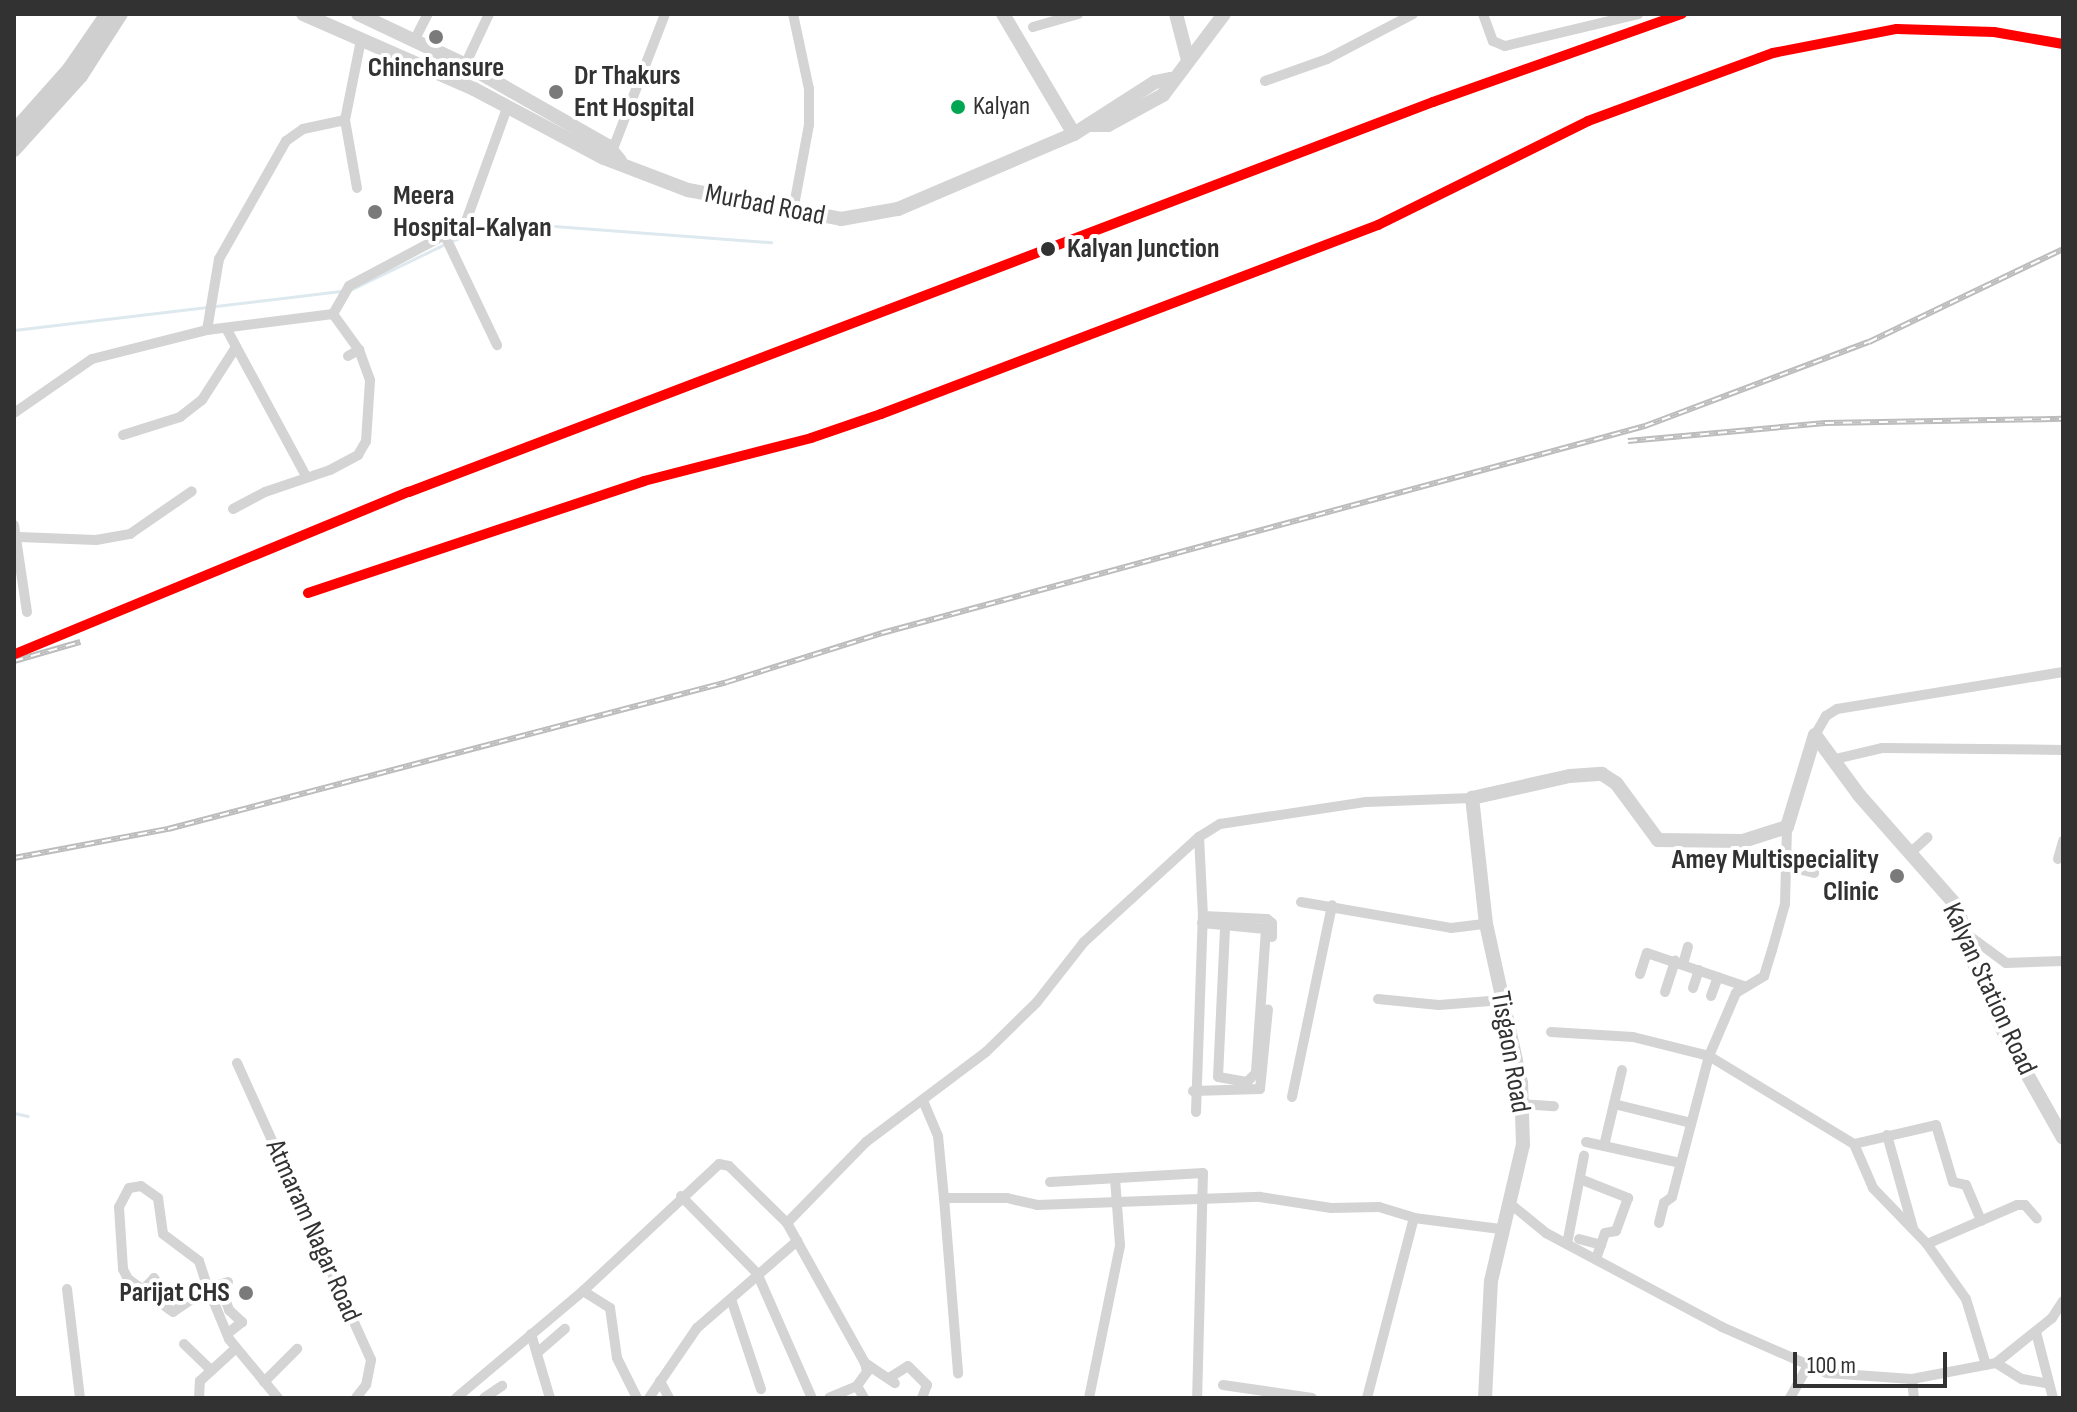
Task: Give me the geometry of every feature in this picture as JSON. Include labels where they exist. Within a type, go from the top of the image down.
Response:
[{"type":"main road","points":[[14,131],[69,69],[107,14]]},
{"type":"main road","points":[[14,150],[81,76],[121,14]]},
{"type":"street","name":"Murbad Road","points":[[303,14],[688,190],[841,219],[898,209],[1089,125],[1108,125],[1163,95],[1171,79],[1224,14]]},
{"type":"street","name":"Murbad Road","points":[[358,14],[466,65],[614,157]]},
{"type":"street","points":[[415,39],[428,14]]},
{"type":"street","points":[[457,82],[489,14]]},
{"type":"street","points":[[614,157],[665,14]]},
{"type":"street","points":[[793,14],[809,89],[809,125],[793,211]]},
{"type":"street","points":[[1003,14],[1074,134]]},
{"type":"street","points":[[1033,27],[1078,14]]},
{"type":"street","points":[[1176,14],[1188,60]]},
{"type":"street","points":[[1265,81],[1327,59],[1413,14]]},
{"type":"street","points":[[1483,14],[1493,41],[1505,46],[1638,14]]},
{"type":"street","points":[[357,188],[345,120],[361,40]]},
{"type":"street","points":[[14,413],[92,359],[207,330],[335,309],[349,286],[445,236],[471,216],[477,185],[507,108]]},
{"type":"street","points":[[207,330],[212,284],[219,259],[286,141],[303,129],[345,120]]},
{"type":"street","points":[[445,236],[497,345]]},
{"type":"street","points":[[233,509],[358,455],[366,441],[370,380],[359,350],[335,309]]},
{"type":"street","points":[[226,328],[306,476]]},
{"type":"street","points":[[123,435],[180,417],[202,400],[236,347]]},
{"type":"street","points":[[348,356],[359,350]]},
{"type":"street","points":[[19,537],[96,540],[130,534],[192,491]]},
{"type":"street","points":[[14,525],[19,537],[27,612]]},
{"type":"street","points":[[1659,1223],[1680,1163],[1709,1056],[1744,986],[1764,976],[1785,904],[1787,827],[1815,735],[1826,716],[1837,709],[2063,672]]},
{"type":"street","name":"Kalyan Station Road","points":[[1815,735],[1831,760],[1909,854],[1957,906],[1968,935],[1972,959],[2005,1035],[2063,1138]]},
{"type":"street","points":[[1831,760],[1882,748],[2063,750]]},
{"type":"street","points":[[787,1223],[866,1142],[924,1103],[996,1042],[1037,1002],[1084,942],[1199,837],[1220,824],[1366,802],[1472,798],[1589,773],[1616,783],[1658,840],[1743,841],[1787,827]]},
{"type":"street","name":"Tisgaon Road","points":[[1472,798],[1486,924],[1522,1104],[1523,1145],[1513,1206],[1500,1229],[1487,1311],[1485,1398]]},
{"type":"street","points":[[1196,1112],[1193,1091],[1202,919],[1199,837]]},
{"type":"street","points":[[1909,854],[1928,837]]},
{"type":"street","points":[[2058,859],[2063,841]]},
{"type":"street","points":[[1786,866],[1814,873]]},
{"type":"street","points":[[1301,902],[1451,928],[1486,924]]},
{"type":"street","points":[[1292,1097],[1332,905]]},
{"type":"street","points":[[1202,919],[1266,929],[1256,1073],[1247,1082],[1218,1077],[1225,931]]},
{"type":"street","points":[[1193,1091],[1256,1092],[1262,1085],[1272,942],[1272,923],[1267,919],[1202,919]]},
{"type":"street","points":[[1968,935],[2006,963],[2063,961]]},
{"type":"street","points":[[1665,992],[1688,947]]},
{"type":"street","points":[[1640,974],[1646,953],[1744,986]]},
{"type":"street","points":[[1693,988],[1699,970]]},
{"type":"street","points":[[1711,996],[1718,977]]},
{"type":"street","points":[[1378,999],[1439,1005],[1503,1000]]},
{"type":"street","points":[[1551,1032],[1633,1037],[1709,1056],[1854,1144],[1873,1188],[1927,1244],[1966,1299],[1991,1364],[2022,1379],[2049,1384]]},
{"type":"street","name":"Atmaram Nagar Road","points":[[237,1063],[371,1360],[366,1385],[356,1398]]},
{"type":"street","points":[[1604,1146],[1622,1070]]},
{"type":"street","points":[[924,1103],[938,1136],[958,1373]]},
{"type":"street","points":[[1522,1104],[1554,1106]]},
{"type":"street","points":[[1614,1104],[1691,1123]]},
{"type":"street","points":[[1854,1144],[1927,1123],[1938,1127],[1953,1182],[1966,1185],[1981,1221]]},
{"type":"street","points":[[1887,1135],[1913,1228]]},
{"type":"street","points":[[1586,1142],[1680,1163]]},
{"type":"street","points":[[1567,1244],[1584,1156]]},
{"type":"street","points":[[456,1398],[469,1393],[531,1334],[583,1291],[711,1167],[729,1166],[787,1223],[865,1363],[867,1372],[860,1392],[846,1398]]},
{"type":"street","points":[[1050,1182],[1201,1172],[1204,1196],[1197,1398]]},
{"type":"street","points":[[1089,1398],[1120,1245],[1115,1178]]},
{"type":"street","points":[[1580,1179],[1628,1198],[1616,1231],[1605,1233],[1596,1259]]},
{"type":"street","points":[[227,1334],[242,1322],[229,1310],[224,1284],[208,1288],[173,1312],[146,1292],[123,1269],[119,1207],[135,1185],[158,1198],[163,1234],[199,1261],[208,1288],[227,1334],[235,1349],[278,1398]]},
{"type":"street","points":[[681,1196],[757,1273],[812,1398]]},
{"type":"street","points":[[944,1198],[1007,1198],[1037,1205],[1204,1196],[1379,1207],[1414,1218],[1500,1229]]},
{"type":"street","points":[[1927,1244],[2021,1204],[2037,1219]]},
{"type":"street","points":[[1513,1206],[1567,1244],[1722,1327],[1827,1373],[1912,1379],[1991,1364],[2036,1332],[2063,1301]]},
{"type":"street","points":[[1367,1398],[1414,1218]]},
{"type":"street","points":[[1579,1239],[1601,1245]]},
{"type":"street","points":[[649,1398],[697,1328],[797,1241]]},
{"type":"street","points":[[67,1289],[80,1398]]},
{"type":"street","points":[[583,1291],[610,1308],[617,1358],[634,1397]]},
{"type":"street","points":[[731,1299],[761,1389]]},
{"type":"street","points":[[537,1353],[565,1329]]},
{"type":"street","points":[[2036,1332],[2053,1398]]},
{"type":"street","points":[[531,1334],[550,1398]]},
{"type":"street","points":[[184,1344],[210,1369]]},
{"type":"street","points":[[199,1398],[200,1381],[235,1349]]},
{"type":"street","points":[[264,1382],[297,1349]]},
{"type":"street","points":[[865,1363],[892,1380],[908,1366],[927,1385],[922,1398]]},
{"type":"street","points":[[1790,1398],[1808,1365]]},
{"type":"street","points":[[1912,1379],[1914,1398]]},
{"type":"street","points":[[660,1381],[669,1398]]},
{"type":"street","points":[[1223,1385],[1312,1398]]},
{"type":"street","points":[[484,1398],[502,1386]]},
{"type":"street","points":[[833,1397],[860,1392]]},
{"type":"waterway","points":[[451,241],[502,222],[771,242]]},
{"type":"waterway","points":[[348,291],[445,244]]},
{"type":"waterway","points":[[14,330],[341,291]]},
{"type":"waterway","points":[[14,1113],[28,1116]]},
{"type":"railway","points":[[14,858],[168,829],[727,682],[882,633],[1645,426],[1869,342],[2063,249]]},
{"type":"railway","points":[[1628,441],[1825,423],[2063,419]]},
{"type":"railway","points":[[14,661],[80,642]]},
{"type":"transit line","points":[[15,654],[409,492],[1433,102],[1682,14]]},
{"type":"transit line","points":[[308,593],[644,481],[811,438],[881,414],[1378,225],[1588,121],[1773,53],[1897,29],[1994,32],[2063,44]]},
{"type":"place","name":"Chinchansure","points":[[436,37]]},
{"type":"place","name":"Dr Thakurs Ent Hospital","points":[[556,92]]},
{"type":"place","name":"Kalyan","points":[[958,107]]},
{"type":"place","name":"Meera Hospital-Kalyan","points":[[375,212]]},
{"type":"place","name":"Kalyan Junction","points":[[1048,249]]},
{"type":"place","name":"Amey Multispeciality Clinic","points":[[1897,876]]},
{"type":"place","name":"Parijat CHS","points":[[246,1293]]}]
